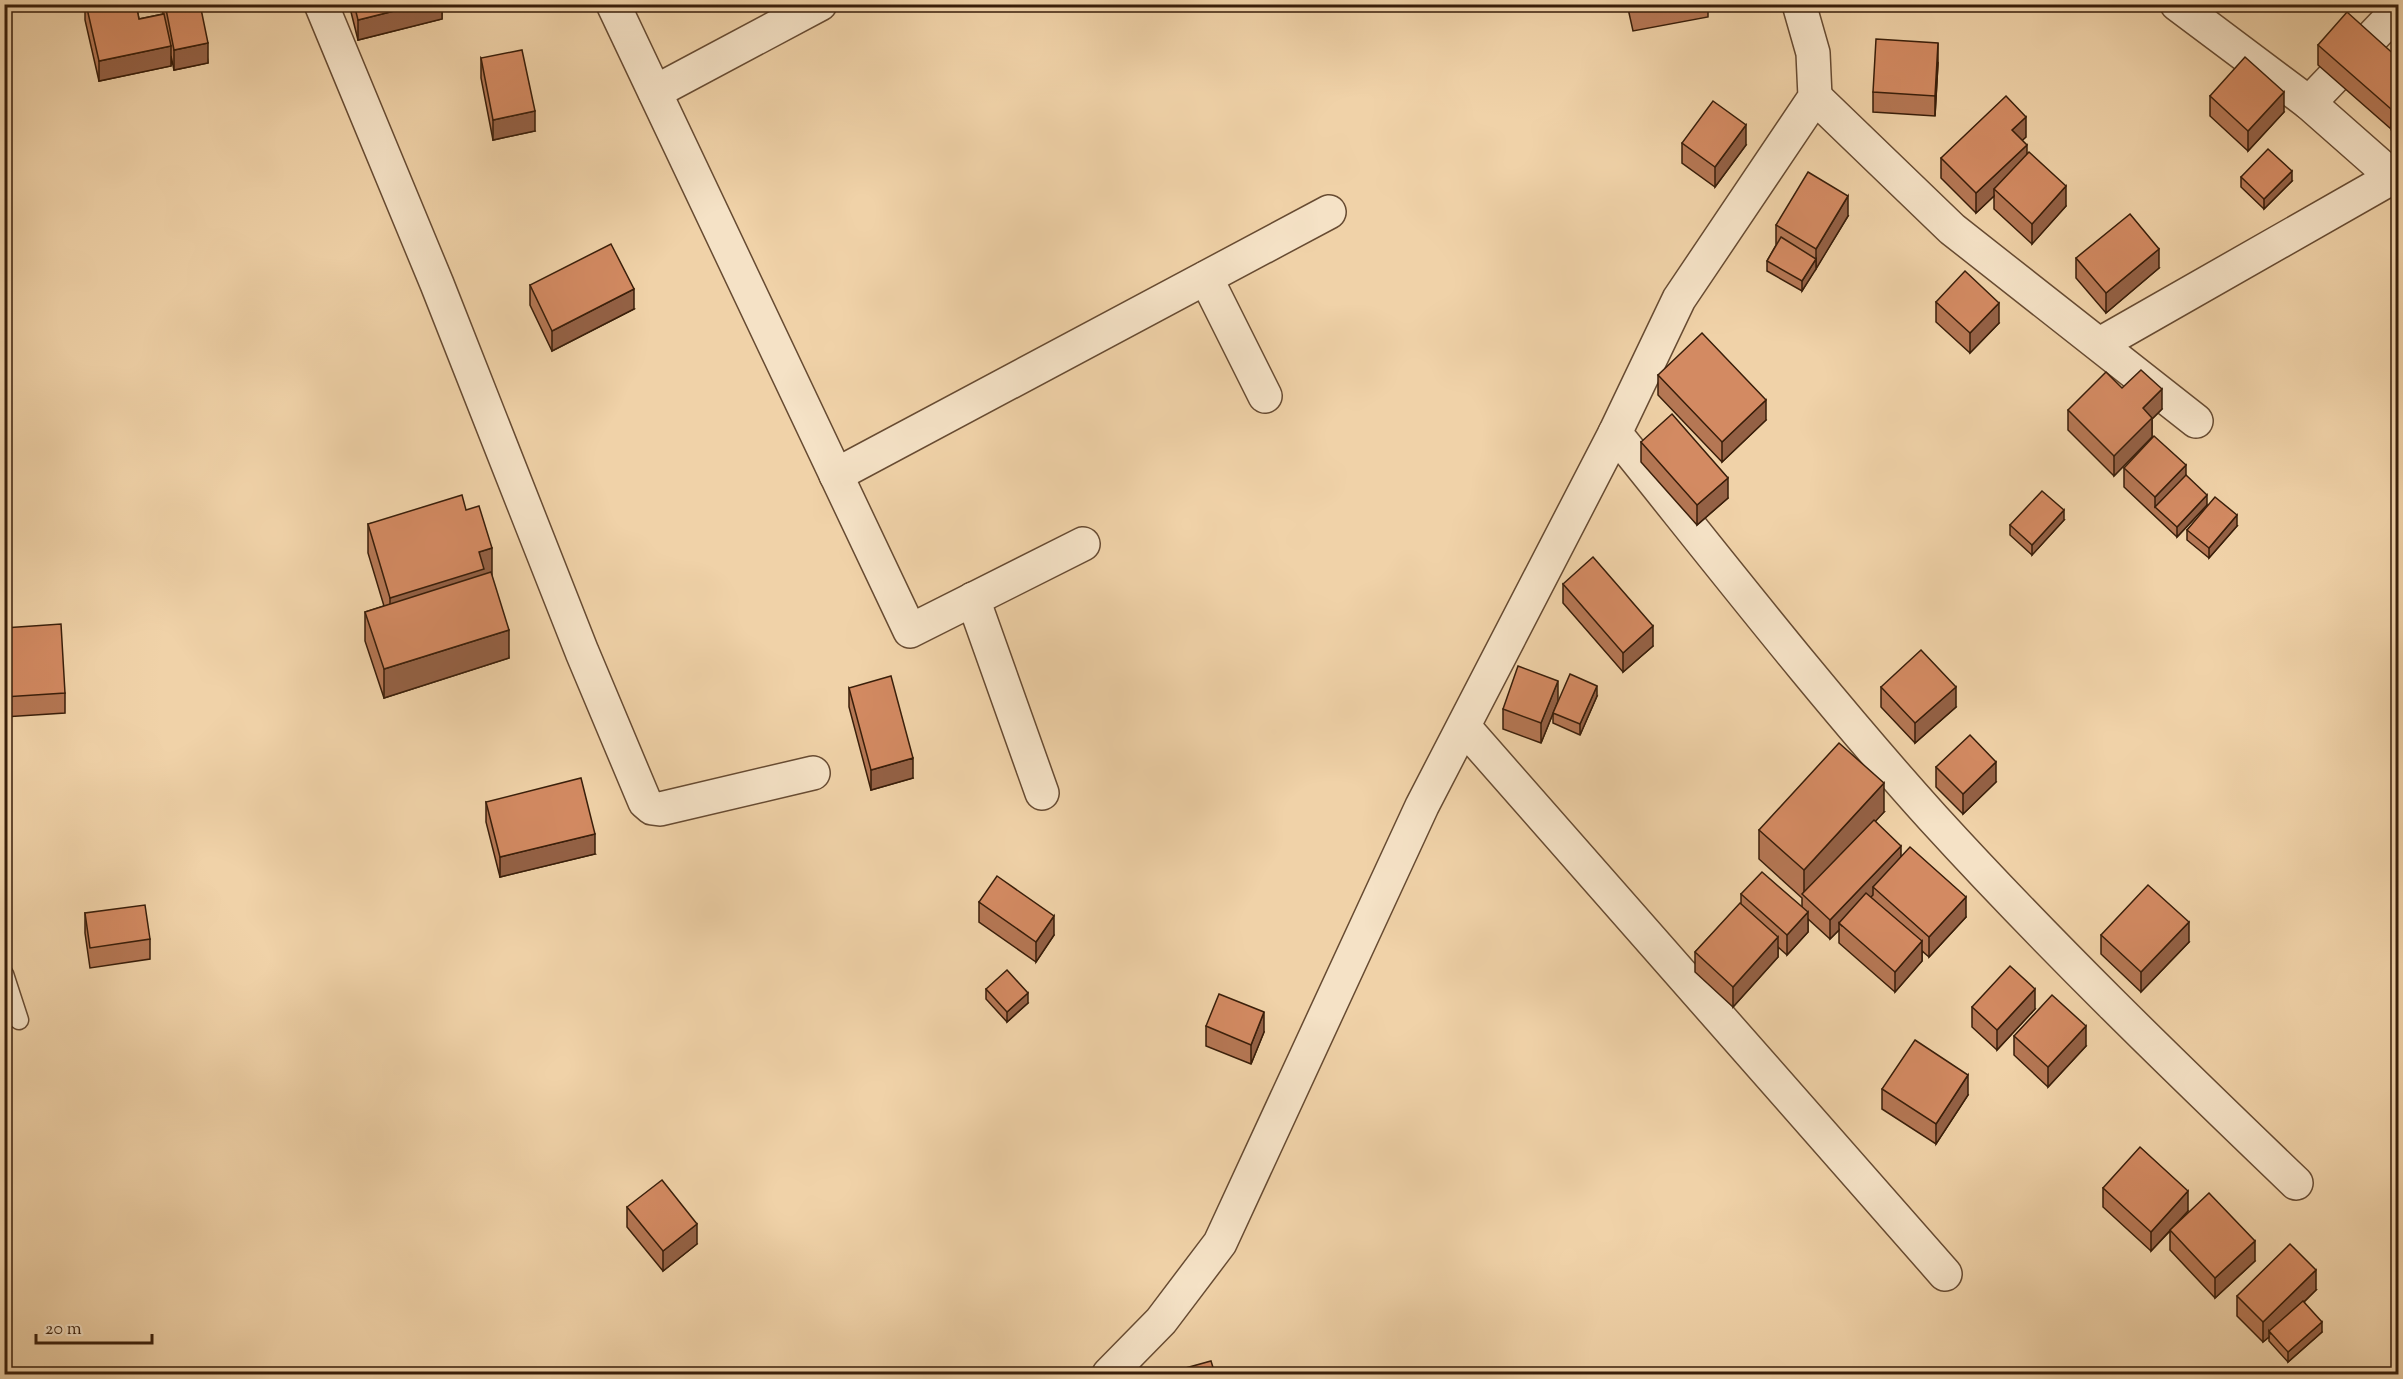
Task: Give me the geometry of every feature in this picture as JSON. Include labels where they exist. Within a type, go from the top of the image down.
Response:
[{"type":"street","points":[[321,4],[437,284],[582,652],[645,802],[652,808],[660,809],[813,772]]},
{"type":"street","points":[[613,4],[910,631],[1083,544]]},
{"type":"street","points":[[655,92],[820,4]]},
{"type":"street","points":[[1108,1374],[1161,1320],[1220,1243],[1422,806],[1615,433],[1679,298],[1815,97],[1813,53],[1799,4]]},
{"type":"street","points":[[2100,344],[2396,175],[2308,102],[2182,6]]},
{"type":"street","points":[[2308,102],[2398,10]]},
{"type":"street","points":[[1815,97],[1952,229],[2196,421]]},
{"type":"street","points":[[836,475],[1329,212]]},
{"type":"street","points":[[1206,278],[1265,396]]},
{"type":"street","points":[[1615,433],[1786,644],[1933,817],[2098,992],[2296,1183]]},
{"type":"street","points":[[973,599],[1042,793]]},
{"type":"street","points":[[1464,727],[1945,1274]]},
{"type":"lane","points":[[4,974],[20,1020]]},
{"type":"building","points":[[86,4],[136,4],[139,19],[164,14],[171,46],[99,61]]},
{"type":"building","points":[[165,4],[200,4],[208,43],[174,50]]},
{"type":"building","points":[[354,4],[422,4],[358,20]]},
{"type":"building","points":[[2347,12],[2398,58],[2398,101],[2391,109],[2318,45]]},
{"type":"building","points":[[1876,39],[1938,43],[1935,96],[1873,92]]},
{"type":"building","points":[[522,50],[535,111],[493,120],[481,58]]},
{"type":"building","points":[[2245,57],[2284,92],[2248,131],[2210,96]]},
{"type":"building","points":[[2006,96],[2026,117],[2012,130],[2027,145],[1976,193],[1941,158]]},
{"type":"building","points":[[1713,101],[1746,125],[1715,167],[1682,143]]},
{"type":"building","points":[[2268,149],[2292,171],[2264,199],[2241,177]]},
{"type":"building","points":[[2029,152],[2066,186],[2032,224],[1994,189]]},
{"type":"building","points":[[1808,172],[1848,196],[1816,249],[1776,225]]},
{"type":"building","points":[[2130,214],[2159,249],[2106,293],[2076,258]]},
{"type":"building","points":[[1781,237],[1816,259],[1802,281],[1767,261]]},
{"type":"building","points":[[611,244],[634,289],[552,331],[530,285]]},
{"type":"building","points":[[1965,271],[1999,303],[1970,333],[1936,302]]},
{"type":"building","points":[[1702,333],[1766,400],[1722,442],[1658,375]]},
{"type":"building","points":[[2141,370],[2162,389],[2143,408],[2152,418],[2114,456],[2068,410],[2106,372],[2122,388]]},
{"type":"building","points":[[1672,414],[1728,478],[1697,505],[1641,442]]},
{"type":"building","points":[[2154,436],[2186,465],[2155,497],[2124,468]]},
{"type":"building","points":[[2186,475],[2207,495],[2177,527],[2155,507]]},
{"type":"building","points":[[2042,491],[2064,510],[2032,545],[2010,525]]},
{"type":"building","points":[[462,495],[466,510],[479,506],[492,548],[479,552],[484,569],[390,598],[368,524]]},
{"type":"building","points":[[2215,497],[2237,515],[2209,548],[2187,530]]},
{"type":"building","points":[[1593,557],[1653,626],[1623,653],[1563,584]]},
{"type":"building","points":[[491,572],[509,630],[384,669],[365,612]]},
{"type":"building","points":[[61,624],[65,693],[4,697],[4,628]]},
{"type":"building","points":[[1921,650],[1956,687],[1915,723],[1881,687]]},
{"type":"building","points":[[1518,666],[1558,681],[1541,723],[1503,709]]},
{"type":"building","points":[[1570,674],[1597,686],[1580,724],[1553,713]]},
{"type":"building","points":[[891,676],[913,758],[871,770],[849,688]]},
{"type":"building","points":[[1970,735],[1996,762],[1963,794],[1936,767]]},
{"type":"building","points":[[1839,743],[1884,783],[1804,870],[1759,830]]},
{"type":"building","points":[[581,778],[595,834],[500,857],[486,802]]},
{"type":"building","points":[[1874,820],[1901,846],[1830,920],[1802,894]]},
{"type":"building","points":[[1910,847],[1966,897],[1929,937],[1873,887]]},
{"type":"building","points":[[1762,872],[1808,912],[1787,935],[1741,894]]},
{"type":"building","points":[[997,876],[1054,916],[1036,942],[979,902]]},
{"type":"building","points":[[2148,885],[2189,922],[2141,972],[2101,935]]},
{"type":"building","points":[[1866,893],[1922,941],[1895,972],[1839,923]]},
{"type":"building","points":[[1740,903],[1778,937],[1733,987],[1695,952]]},
{"type":"building","points":[[145,905],[150,939],[90,948],[85,913]]},
{"type":"building","points":[[2010,966],[2035,989],[1997,1030],[1972,1007]]},
{"type":"building","points":[[1007,970],[1028,993],[1007,1012],[986,989]]},
{"type":"building","points":[[1219,994],[1264,1012],[1251,1045],[1206,1026]]},
{"type":"building","points":[[2052,995],[2086,1026],[2048,1067],[2014,1036]]},
{"type":"building","points":[[1915,1040],[1968,1075],[1936,1124],[1882,1089]]},
{"type":"building","points":[[2140,1147],[2188,1191],[2151,1232],[2103,1188]]},
{"type":"building","points":[[662,1180],[697,1224],[663,1251],[627,1207]]},
{"type":"building","points":[[2209,1193],[2255,1241],[2215,1278],[2170,1230]]},
{"type":"building","points":[[2290,1244],[2316,1270],[2263,1322],[2237,1296]]},
{"type":"building","points":[[2303,1301],[2322,1322],[2288,1352],[2269,1331]]},
{"type":"building","points":[[1211,1361],[1215,1374],[1172,1374],[1171,1372]]}]
